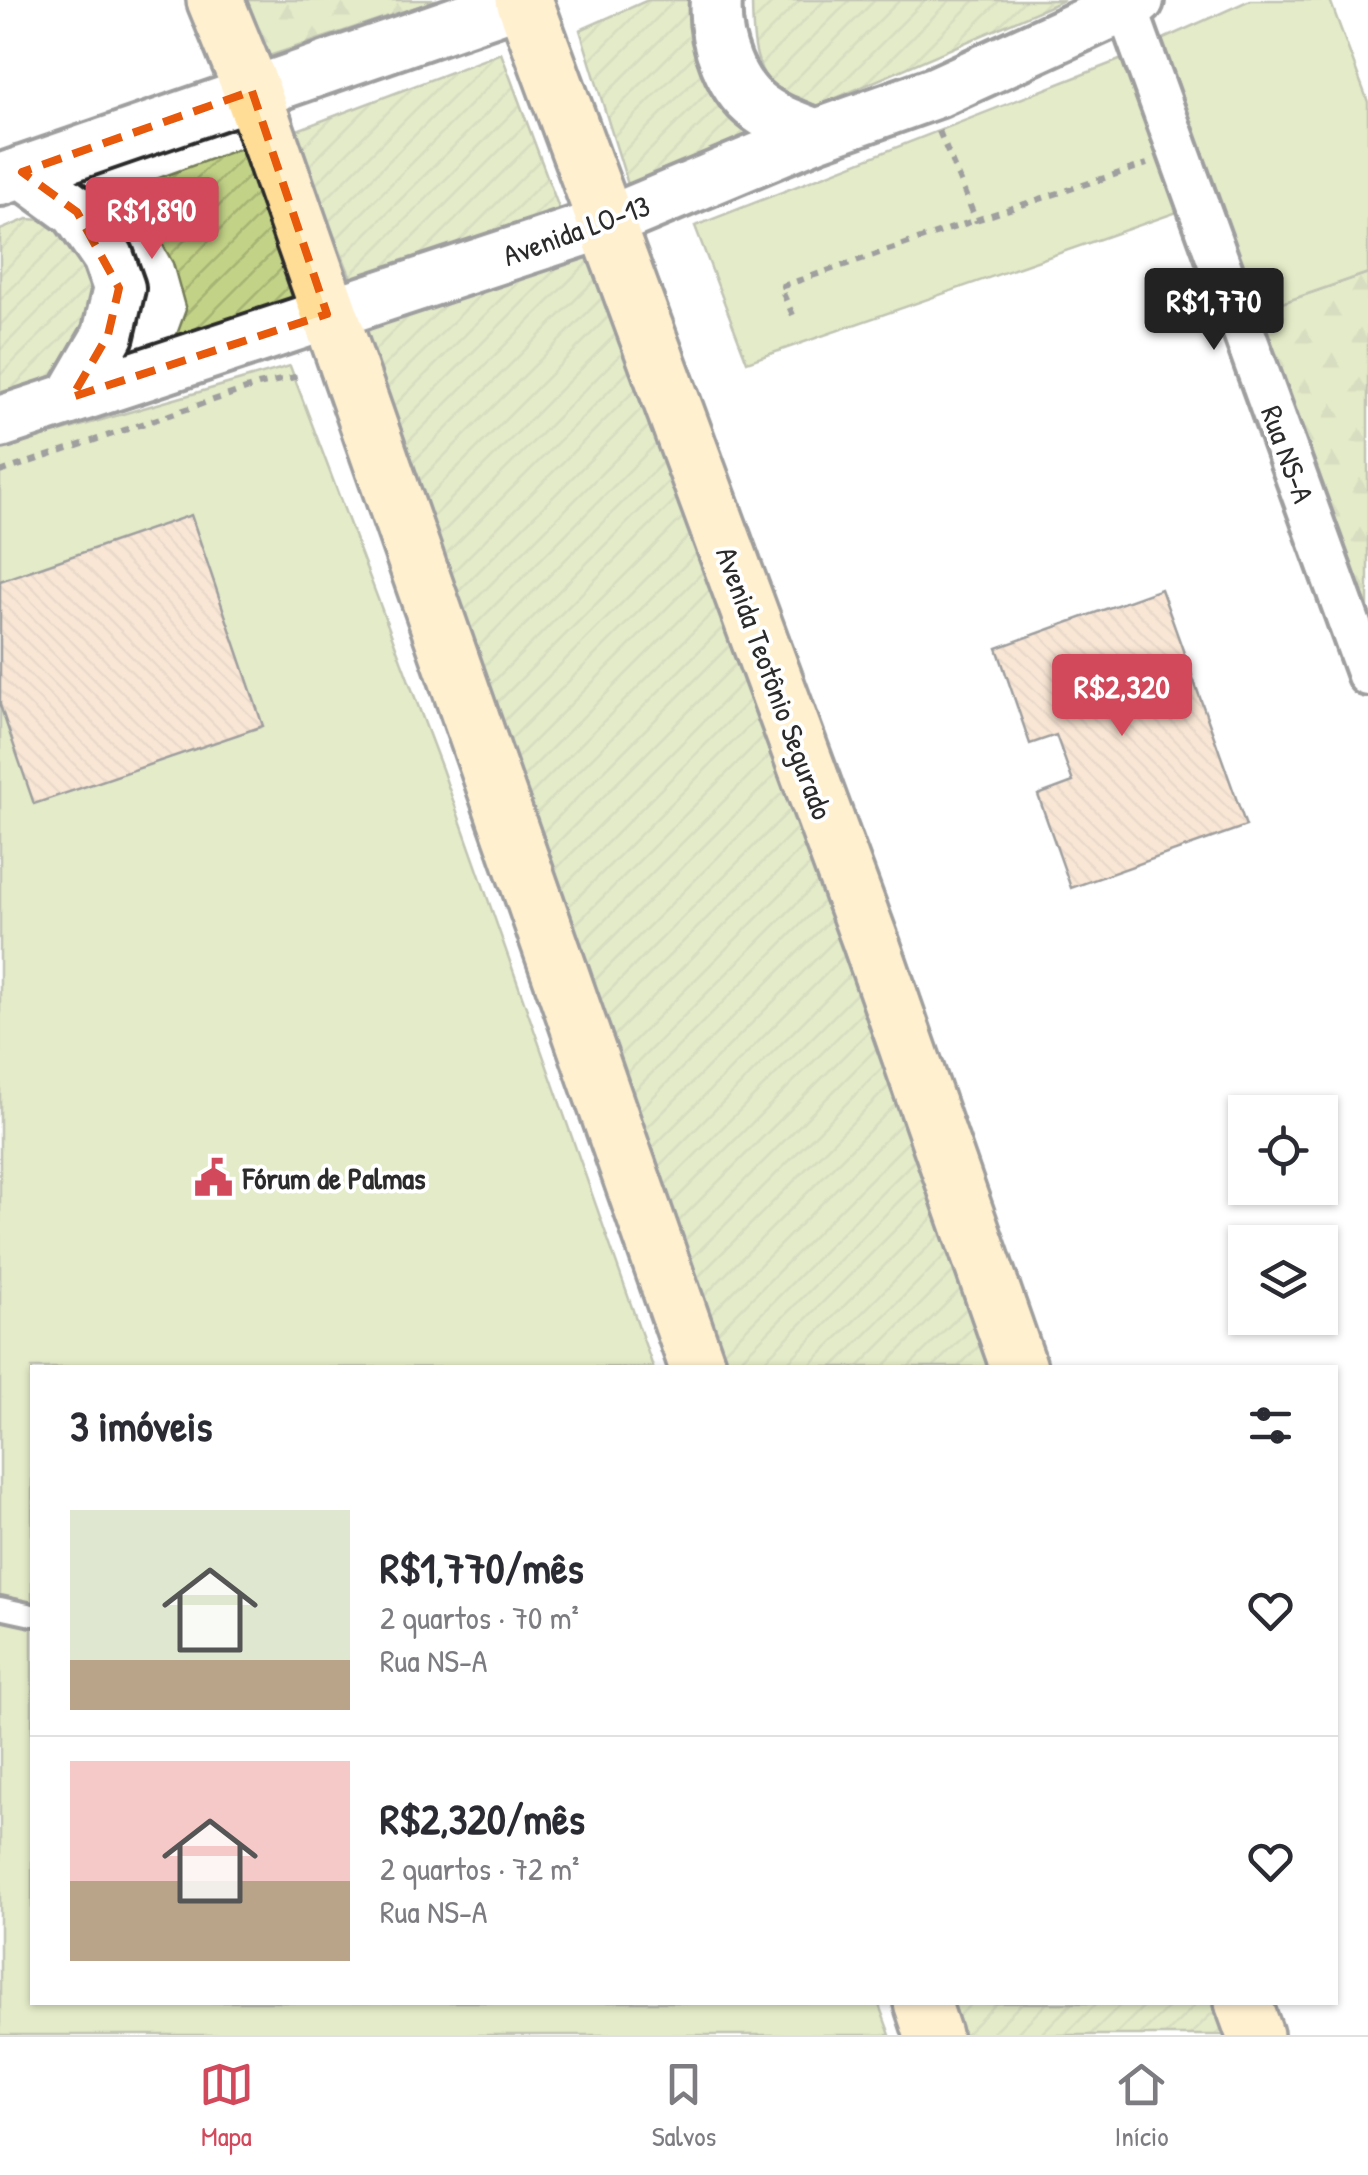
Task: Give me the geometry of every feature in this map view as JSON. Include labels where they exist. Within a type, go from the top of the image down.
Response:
[{"type":"main road","points":[[215,0],[252,92],[697,1365]]},
{"type":"main road","name":"Avenida Teotônio Segurado","points":[[523,0],[870,940],[1019,1365]]},
{"type":"main road","points":[[923,2005],[934,2035]]},
{"type":"main road","points":[[1245,2005],[1255,2035]]},
{"type":"street","points":[[11,176],[523,0]]},
{"type":"street","points":[[716,0],[715,16],[722,46],[731,73],[746,97],[764,112],[816,135]]},
{"type":"street","name":"Avenida LO-13","points":[[0,422],[608,222],[816,135],[936,92],[1132,3]]},
{"type":"street","name":"Rua NS-A","points":[[1132,3],[1368,676]]},
{"type":"street","points":[[11,176],[78,212],[108,257],[119,288],[108,335],[72,397]]},
{"type":"lane","points":[[0,1608],[30,1615]]},
{"type":"path","points":[[939,130],[976,220]]},
{"type":"path","points":[[793,315],[780,287],[1150,163]]},
{"type":"path","points":[[0,472],[258,385],[304,375]]},
{"type":"highlighted area","points":[[252,91],[327,314],[72,397],[108,335],[119,288],[77,212],[22,172]]},
{"type":"green space","points":[[246,0],[437,0],[266,57]]},
{"type":"green space","points":[[648,0],[707,0],[703,69],[758,146],[631,194],[580,30]]},
{"type":"green space","points":[[755,0],[1064,0],[813,108],[780,92],[762,69],[754,40]]},
{"type":"green space","points":[[1250,0],[1330,0],[1368,102],[1368,273],[1247,315],[1141,49]]},
{"type":"green space","points":[[501,53],[563,219],[354,285],[292,132]]},
{"type":"green space","points":[[1130,56],[1186,209],[747,362],[695,226]]},
{"type":"green space","points":[[252,144],[309,300],[171,351],[186,310],[173,263],[151,224],[115,194]]},
{"type":"green space","points":[[27,219],[77,222],[134,285],[136,327],[114,361],[0,402],[0,230]]},
{"type":"green space","points":[[609,238],[1016,1365],[697,1365],[327,314]]},
{"type":"green space","points":[[1368,273],[1368,661],[1247,315]]},
{"type":"green space","points":[[290,366],[442,769],[652,1365],[30,1365],[30,2005],[879,2005],[890,2035],[0,2035],[0,449]]},
{"type":"green space","points":[[923,2005],[1244,2005],[1255,2035],[934,2035]]},
{"type":"building","points":[[191,515],[263,726],[34,804],[0,705],[0,581]]},
{"type":"building","points":[[1161,589],[1246,826],[1071,888],[1038,795],[1073,782],[1056,735],[1030,744],[997,648]]},
{"type":"place","name":"Fórum de Palmas","points":[[213,1178]]}]
